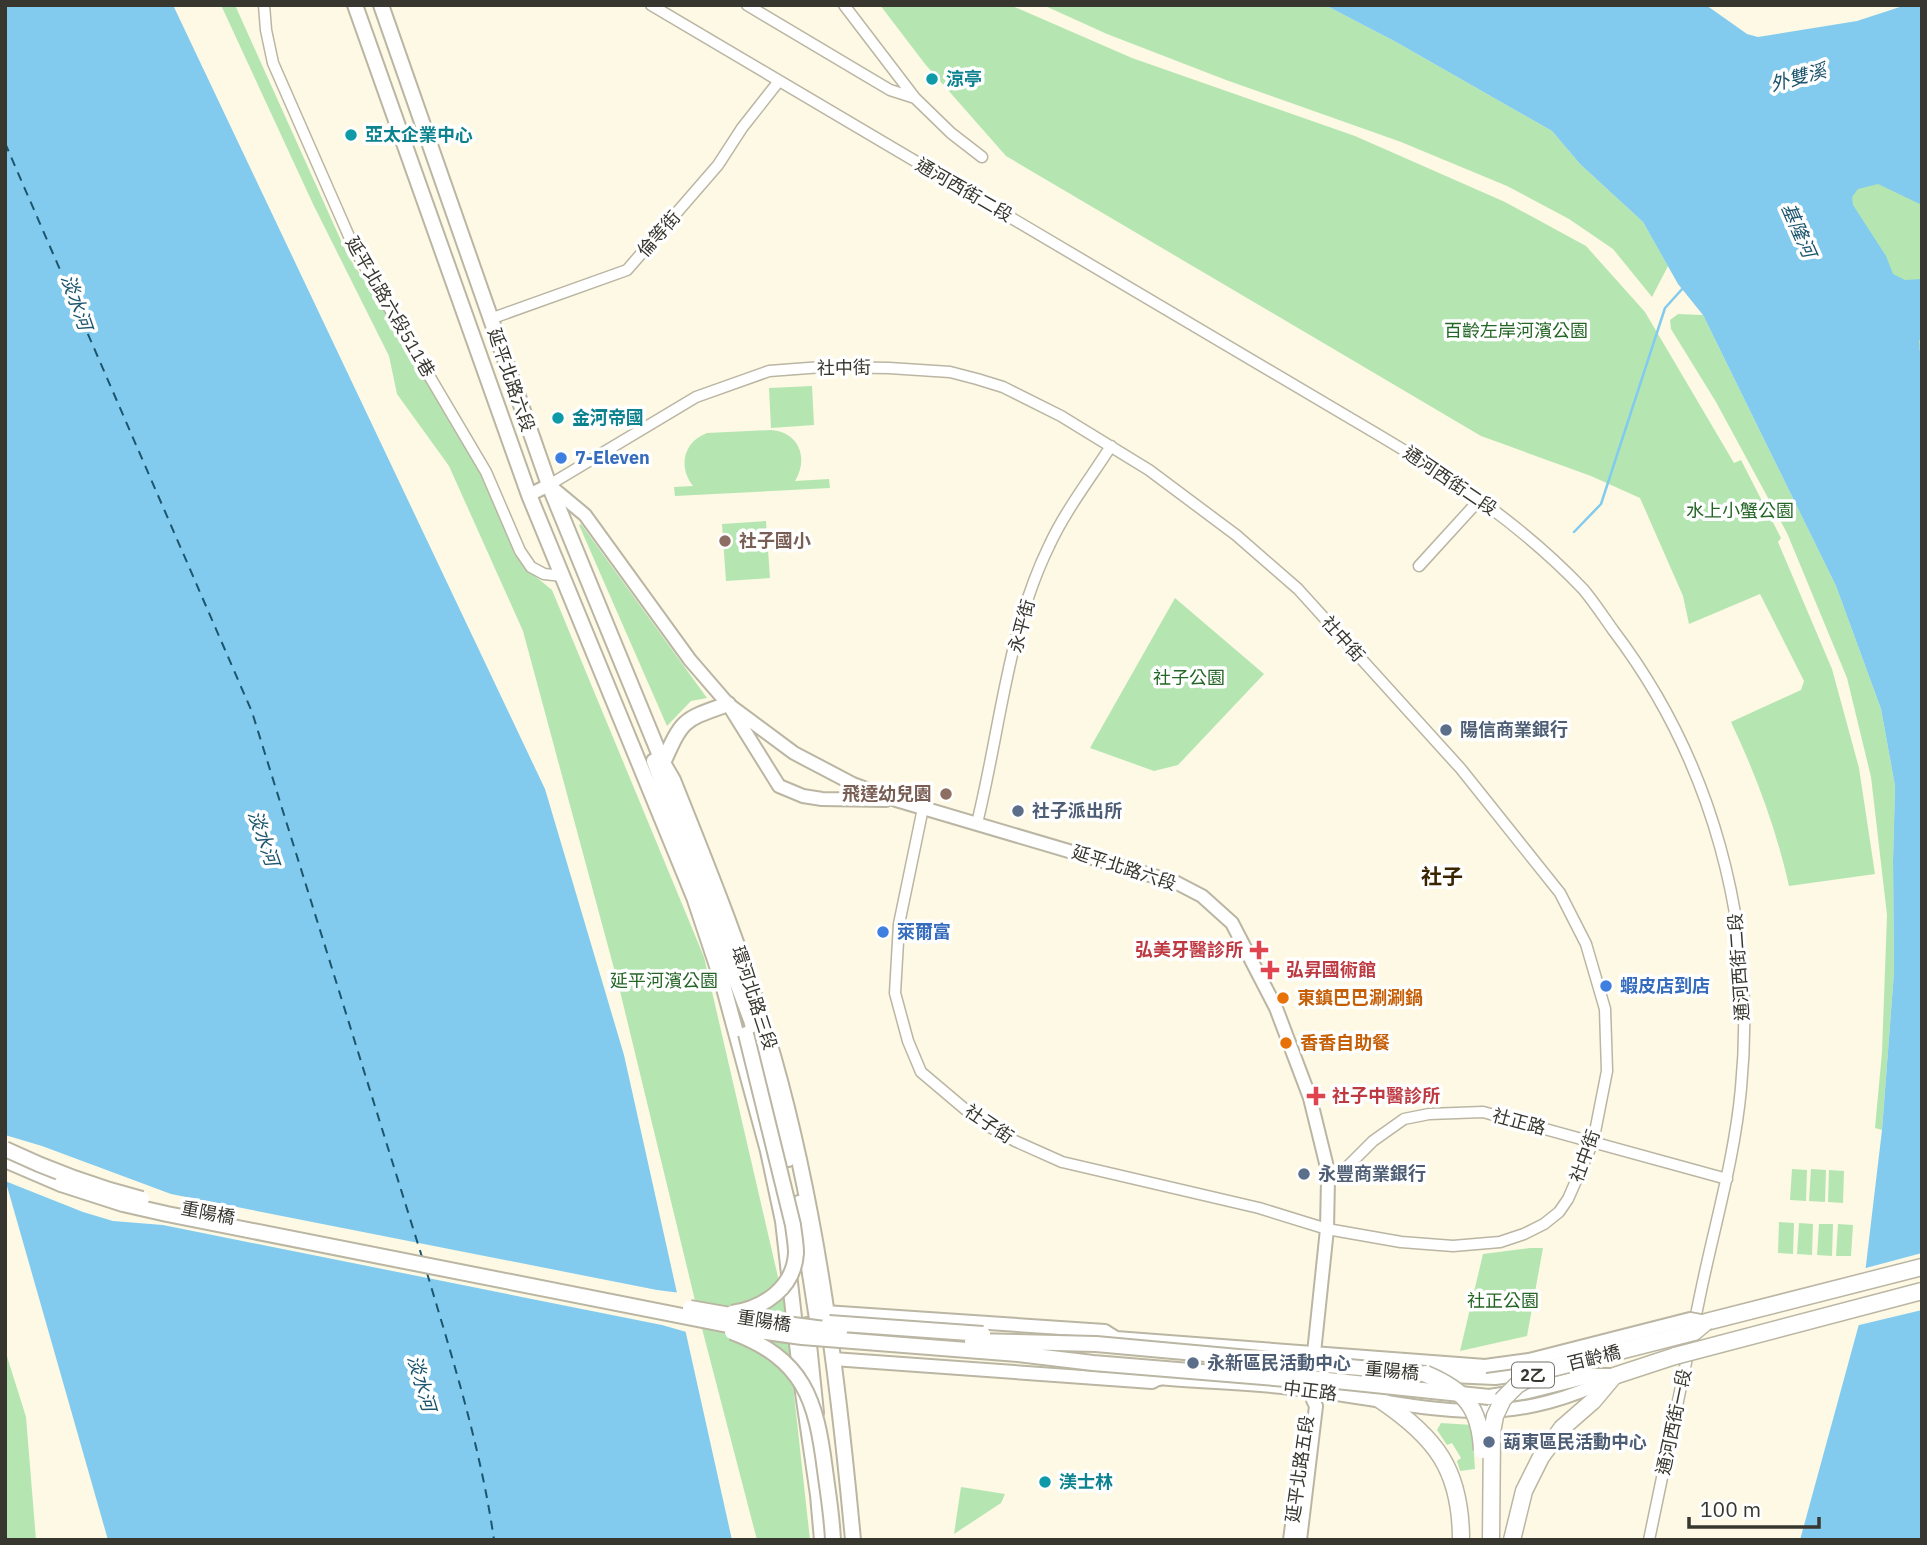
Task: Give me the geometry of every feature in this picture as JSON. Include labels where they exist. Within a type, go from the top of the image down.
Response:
[{"type":"main road","name":"延平北路六段","points":[[355,5],[529,495]]},
{"type":"main road","name":"延平北路六段","points":[[381,5],[549,485]]},
{"type":"main road","name":"環河北路三段","points":[[549,485],[722,904],[752,986],[774,1061],[812,1222],[825,1312],[824,1336],[833,1360],[853,1540]]},
{"type":"main road","name":"環河北路三段","points":[[529,495],[694,897],[722,981],[768,1151],[770,1172],[783,1221],[822,1540]]},
{"type":"main road","points":[[529,495],[546,504],[555,514],[658,771],[751,1020],[799,1203],[824,1336],[801,1379]]},
{"type":"main road","points":[[663,763],[678,730],[685,722],[693,716],[728,704]]},
{"type":"main road","points":[[722,981],[737,1004],[747,1034],[793,1225],[796,1254],[789,1278],[779,1292],[747,1311],[725,1315]]},
{"type":"main road","name":"重陽橋","points":[[5,1149],[78,1179],[168,1205],[803,1332],[1121,1366],[1298,1380],[1312,1390],[1489,1396],[1528,1391],[1588,1376],[1614,1376]]},
{"type":"main road","points":[[768,1151],[799,1247],[821,1473],[818,1496]]},
{"type":"main road","name":"重陽橋","points":[[5,1160],[61,1184],[123,1204],[733,1327],[1016,1343],[1096,1343],[1426,1374],[1495,1377],[1541,1371]]},
{"type":"main road","points":[[5,1170],[61,1184]]},
{"type":"main road","name":"百齡橋","points":[[1490,1540],[1492,1432],[1495,1416],[1503,1399],[1517,1385],[1541,1371],[1693,1332],[1706,1322],[1922,1267]]},
{"type":"main road","points":[[1511,1540],[1524,1491],[1541,1457],[1562,1428],[1592,1401],[1614,1376],[1675,1356],[1922,1291]]},
{"type":"main road","points":[[656,1311],[734,1333],[774,1353],[792,1369],[807,1391],[817,1416],[833,1540]]},
{"type":"main road","points":[[803,1332],[832,1322],[1085,1341],[1110,1339]]},
{"type":"main road","points":[[803,1332],[826,1346],[1106,1368],[1159,1378]]},
{"type":"main road","points":[[824,1336],[1258,1367],[1298,1373],[1312,1390]]},
{"type":"main road","points":[[1258,1367],[1285,1362]]},
{"type":"main road","points":[[1426,1374],[1448,1383],[1461,1393],[1475,1412],[1481,1432],[1485,1540]]},
{"type":"main road","points":[[1379,1399],[1415,1425],[1433,1444],[1446,1464],[1461,1511],[1461,1540]]},
{"type":"street","name":"延平北路六段511巷","points":[[264,5],[273,63],[355,250],[486,472],[520,551],[531,567],[544,574],[563,576]]},
{"type":"street","name":"通河西街二段","points":[[652,5],[1284,378],[1481,498],[1522,531],[1584,591],[1633,656],[1681,740],[1709,806],[1734,897],[1744,999],[1741,1087],[1727,1179],[1698,1304]]},
{"type":"street","points":[[747,5],[890,90],[915,98]]},
{"type":"street","points":[[844,5],[915,98],[951,133],[982,157]]},
{"type":"street","name":"倫等街","points":[[490,319],[627,270],[718,165],[742,128],[779,81]]},
{"type":"street","name":"社中街","points":[[549,485],[696,397],[769,371],[849,367],[950,372],[1003,387],[1061,416],[1111,446],[1171,486],[1236,535],[1298,589],[1461,769],[1560,892],[1586,944],[1605,1009],[1606,1071],[1593,1142],[1568,1199],[1559,1212],[1544,1224],[1500,1242],[1453,1246],[1401,1242],[1328,1229]]},
{"type":"street","name":"永平街","points":[[977,824],[990,771],[1002,701],[1025,609],[1050,544],[1111,446]]},
{"type":"street","points":[[529,495],[549,485]]},
{"type":"street","name":"延平北路六段","points":[[549,485],[585,515],[690,660],[728,704],[779,786],[803,796],[822,799],[897,800]]},
{"type":"street","points":[[1419,566],[1481,498]]},
{"type":"street","name":"延平北路六段","points":[[728,704],[794,753],[853,784],[923,808],[1162,877],[1202,896],[1220,910],[1239,936],[1276,1008],[1310,1098],[1326,1163],[1328,1229],[1314,1353]]},
{"type":"street","name":"社子街","points":[[923,808],[902,900],[895,976],[895,993],[920,1072],[979,1121],[1040,1154],[1062,1162],[1259,1209],[1328,1229]]},
{"type":"street","name":"社正路","points":[[1328,1179],[1341,1173],[1373,1141],[1404,1119],[1429,1114],[1483,1112],[1727,1179]]},
{"type":"street","name":"通河西街一段","points":[[1649,1540],[1698,1304]]},
{"type":"street","points":[[825,1312],[1105,1331],[1110,1339],[1360,1357],[1358,1396]]},
{"type":"street","name":"百齡橋","points":[[1360,1357],[1485,1366],[1529,1360],[1690,1319],[1706,1322]]},
{"type":"street","points":[[1242,1384],[1245,1348]]},
{"type":"street","name":"延平北路五段","points":[[1290,1540],[1312,1390],[1314,1353]]},
{"type":"street","name":"中正路","points":[[833,1360],[1091,1379],[1152,1382],[1159,1378],[1242,1384],[1312,1390],[1462,1411],[1496,1410],[1558,1399],[1588,1390],[1614,1376]]},
{"type":"street","name":"延平北路五段","points":[[1300,1540],[1316,1406],[1312,1390]]},
{"type":"green space","name":"延平河濱公園","points":[[221,5],[235,5],[348,256],[473,445],[530,572],[552,590],[704,957],[784,1303],[810,1540],[757,1540],[699,1317],[619,987],[523,631],[449,466],[397,394],[389,356],[313,204]]},
{"type":"green space","name":"百齡左岸河濱公園","points":[[880,5],[1010,5],[1132,58],[1355,136],[1505,202],[1586,246],[1645,312],[1734,463],[1741,460],[1781,538],[1778,542],[1832,669],[1859,768],[1875,874],[1789,886],[1764,802],[1731,722],[1801,690],[1804,681],[1760,594],[1689,624],[1683,596],[1640,498],[1591,476],[1481,436],[1006,156],[925,64]]},
{"type":"green space","points":[[1043,5],[1325,5],[1396,42],[1552,131],[1580,164],[1643,222],[1668,266],[1652,297],[1613,249],[1569,219],[1507,186],[1401,142],[1226,80],[1107,34]]},
{"type":"green space","points":[[1882,180],[1922,201],[1922,353],[1847,195],[1863,185]]},
{"type":"green space","points":[[1678,314],[1703,315],[1836,586],[1881,709],[1895,786],[1894,972],[1882,1130],[1875,1128],[1882,1052],[1887,915],[1871,777],[1847,678],[1787,533],[1716,402],[1671,329],[1670,320]]},
{"type":"green space","points":[[812,386],[814,425],[771,428],[769,388]]},
{"type":"green space","points":[[771,430],[789,436],[799,448],[801,464],[795,481],[829,479],[830,488],[675,496],[674,487],[693,486],[685,471],[685,456],[699,437],[707,433]]},
{"type":"green space","points":[[766,521],[770,578],[726,581],[722,524]]},
{"type":"green space","points":[[581,524],[707,698],[691,701],[667,726],[579,525]]},
{"type":"green space","name":"社子公園","points":[[1175,598],[1264,674],[1178,765],[1154,771],[1090,748]]},
{"type":"green space","points":[[1792,1169],[1807,1170],[1806,1201],[1790,1200]]},
{"type":"green space","points":[[1811,1169],[1826,1170],[1825,1202],[1809,1201]]},
{"type":"green space","points":[[1829,1170],[1844,1171],[1843,1203],[1828,1202]]},
{"type":"green space","points":[[1779,1222],[1794,1223],[1793,1254],[1778,1253]]},
{"type":"green space","points":[[1799,1223],[1813,1224],[1812,1255],[1797,1254]]},
{"type":"green space","points":[[1819,1224],[1833,1224],[1832,1256],[1817,1255]]},
{"type":"green space","points":[[1838,1224],[1853,1225],[1851,1256],[1836,1256]]},
{"type":"green space","name":"社正公園","points":[[1543,1248],[1527,1336],[1460,1351],[1483,1254]]},
{"type":"green space","points":[[5,1350],[26,1417],[36,1540],[5,1540]]},
{"type":"green space","points":[[1441,1423],[1472,1425],[1475,1469],[1460,1471],[1457,1461],[1461,1458],[1452,1443],[1447,1445],[1437,1430]]},
{"type":"green space","points":[[961,1487],[1005,1494],[1001,1503],[954,1534]]},
{"type":"water","name":"淡水河","points":[[5,5],[173,5],[545,789],[624,1055],[732,1540],[108,1540],[5,1179]]},
{"type":"water","points":[[1325,5],[1706,5],[1747,34],[1758,37],[1857,21],[1906,5],[1922,5],[1922,205],[1878,184],[1858,189],[1852,197],[1853,205],[1886,256],[1893,274],[1905,280],[1922,279],[1922,335],[1919,341],[1922,372],[1922,1540],[1800,1540],[1859,1324],[1882,1130],[1894,972],[1895,786],[1881,709],[1836,586],[1703,315],[1678,284],[1643,222],[1580,164],[1552,131],[1396,42]]},
{"type":"pier","points":[[5,1135],[171,1194],[681,1293],[690,1333],[662,1325],[163,1225],[113,1221],[5,1181]]},
{"type":"pier","points":[[1922,1253],[1922,1310],[1855,1326],[1862,1269]]},
{"type":"waterway","points":[[1574,532],[1601,504],[1665,308],[1684,287]]},
{"type":"ferry route","points":[[5,143],[252,712],[422,1257]]},
{"type":"ferry route","points":[[427,1273],[474,1438],[494,1540]]},
{"type":"place","name":"涼亭","points":[[932,79]]},
{"type":"place","name":"亞太企業中心","points":[[351,135]]},
{"type":"place","name":"金河帝國","points":[[558,418]]},
{"type":"place","name":"7-Eleven","points":[[561,458]]},
{"type":"place","name":"社子國小","points":[[725,541]]},
{"type":"place","name":"陽信商業銀行","points":[[1446,730]]},
{"type":"place","name":"飛達幼兒園","points":[[946,794]]},
{"type":"place","name":"社子派出所","points":[[1018,811]]},
{"type":"place","name":"萊爾富","points":[[883,932]]},
{"type":"place","name":"弘美牙醫診所","points":[[1259,950]]},
{"type":"place","name":"弘昇國術館","points":[[1270,970]]},
{"type":"place","name":"蝦皮店到店","points":[[1606,986]]},
{"type":"place","name":"東鎮巴巴涮涮鍋","points":[[1283,998]]},
{"type":"place","name":"香香自助餐","points":[[1286,1043]]},
{"type":"place","name":"社子中醫診所","points":[[1316,1096]]},
{"type":"place","name":"永豐商業銀行","points":[[1304,1174]]},
{"type":"place","name":"永新區民活動中心","points":[[1193,1363]]},
{"type":"place","name":"葫東區民活動中心","points":[[1489,1442]]},
{"type":"place","name":"渼士林","points":[[1045,1482]]},
{"type":"district","name":"社子","points":[[1442,877]]},
{"type":"water label","name":"外雙溪","points":[[1798,77]]},
{"type":"water label","name":"基隆河","points":[[1799,230]]},
{"type":"park label","name":"水上小蟹公園","points":[[1740,511]]}]
